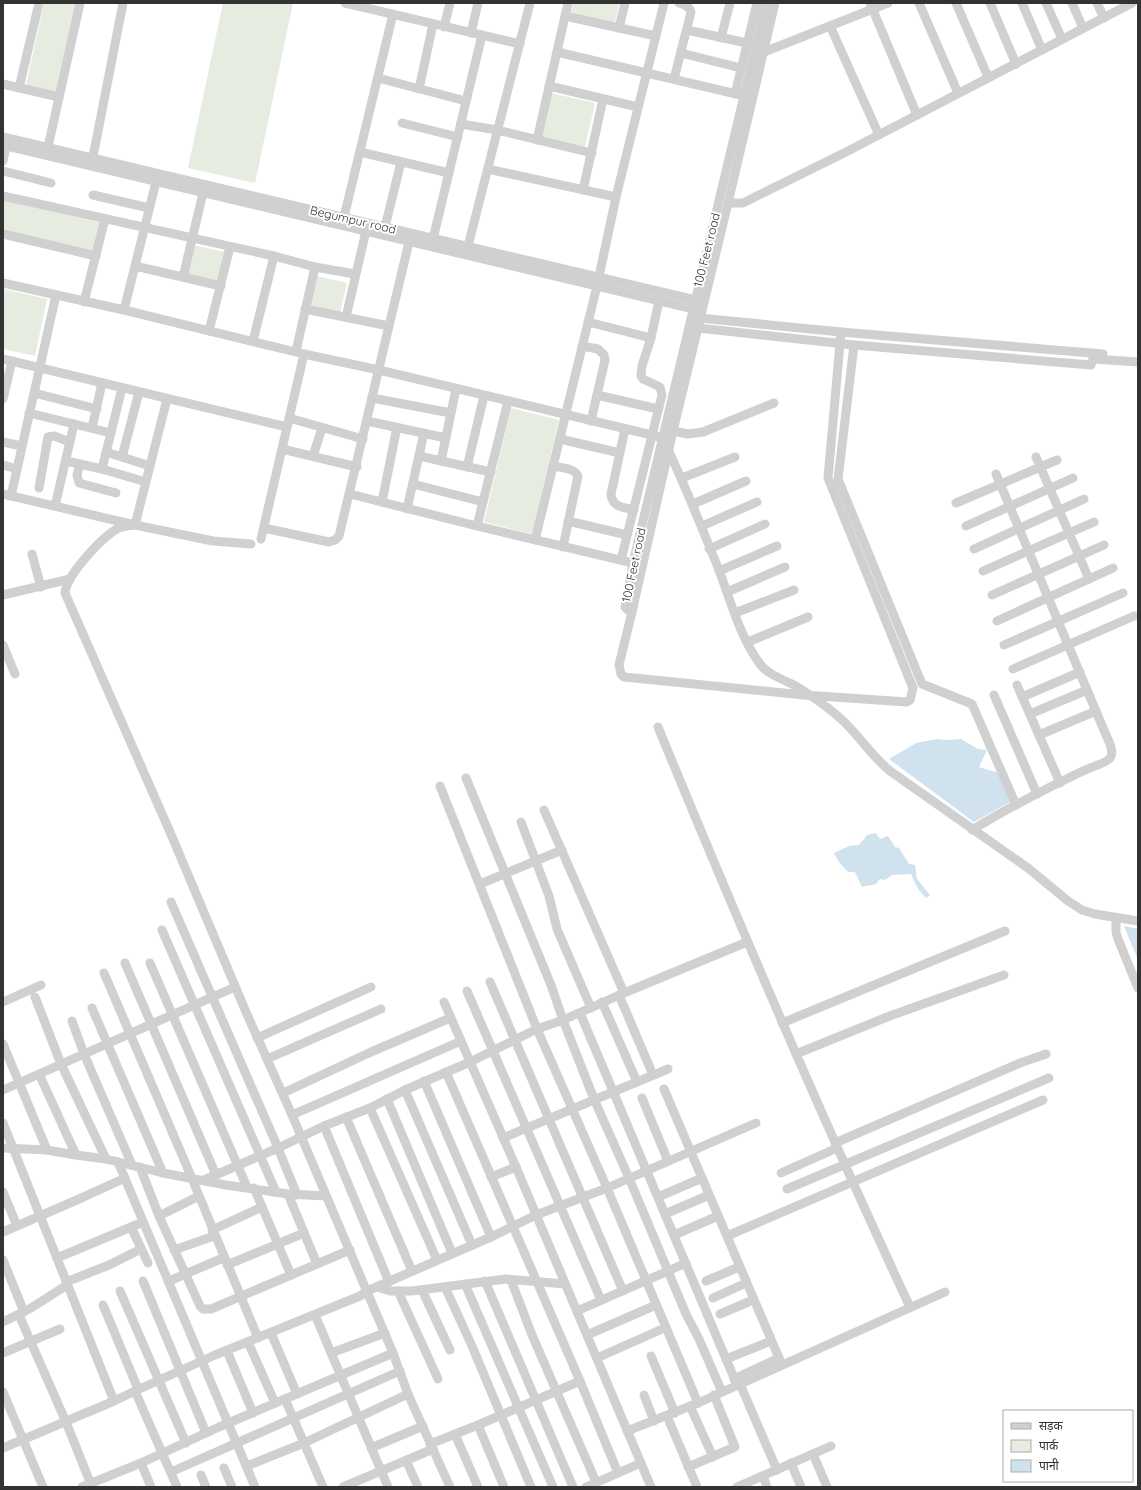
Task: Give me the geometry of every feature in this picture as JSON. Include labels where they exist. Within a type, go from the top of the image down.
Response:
[{"type":"street","points":[[19,88],[39,3]]},
{"type":"street","points":[[48,147],[80,3]]},
{"type":"street","points":[[92,162],[123,3]]},
{"type":"street","points":[[345,3],[520,44]]},
{"type":"street","points":[[444,27],[450,3]]},
{"type":"street","points":[[471,33],[478,3]]},
{"type":"street","points":[[468,246],[530,3]]},
{"type":"street","points":[[537,140],[568,3]]},
{"type":"street","points":[[619,28],[625,3]]},
{"type":"street","points":[[535,540],[598,282],[616,197],[664,3]]},
{"type":"street","points":[[674,79],[691,12],[690,8],[679,3]]},
{"type":"street","points":[[721,38],[730,3]]},
{"type":"street","points":[[735,94],[757,3]]},
{"type":"street","name":"100 Feet road","points":[[766,3],[699,308],[698,328],[672,431],[633,608],[628,610],[624,607],[633,563],[663,439],[699,308],[728,203],[775,3]]},
{"type":"street","points":[[764,52],[830,26],[871,6],[888,3]]},
{"type":"street","points":[[919,3],[958,94]]},
{"type":"street","points":[[956,3],[988,77]]},
{"type":"street","points":[[990,3],[1016,64]]},
{"type":"street","points":[[1022,3],[1042,50]]},
{"type":"street","points":[[1046,3],[1062,39]]},
{"type":"street","points":[[1072,3],[1083,28]]},
{"type":"street","points":[[1097,3],[1104,18]]},
{"type":"street","points":[[728,203],[743,203],[1016,64],[1104,18],[1122,5],[1132,3]]},
{"type":"street","points":[[871,6],[916,115]]},
{"type":"street","points":[[344,217],[393,14]]},
{"type":"street","points":[[565,16],[656,36]]},
{"type":"street","points":[[419,88],[433,24]]},
{"type":"street","points":[[830,26],[879,135]]},
{"type":"street","points":[[686,30],[747,44]]},
{"type":"street","points":[[434,239],[482,35]]},
{"type":"street","points":[[557,52],[745,96]]},
{"type":"street","points":[[681,53],[741,68]]},
{"type":"street","points":[[378,78],[466,101]]},
{"type":"street","points":[[3,84],[59,97]]},
{"type":"street","points":[[549,86],[638,107]]},
{"type":"street","points":[[583,190],[603,99]]},
{"type":"street","points":[[402,123],[458,137]]},
{"type":"street","points":[[461,124],[497,130],[592,153]]},
{"type":"street","name":"Begumpur road","points":[[3,137],[48,147],[156,182],[409,242],[452,247],[699,308]]},
{"type":"street","points":[[3,161],[5,146]]},
{"type":"street","name":"Begumpur road","points":[[5,146],[92,162],[344,217],[434,239],[452,247],[468,246],[598,282],[659,301],[699,308]]},
{"type":"street","points":[[360,152],[449,174]]},
{"type":"street","points":[[385,227],[401,162]]},
{"type":"street","points":[[488,169],[616,197]]},
{"type":"street","points":[[3,171],[50,183]]},
{"type":"street","points":[[124,310],[156,182]]},
{"type":"street","points":[[182,277],[203,193]]},
{"type":"street","points":[[93,195],[149,208]]},
{"type":"street","points":[[3,196],[274,256],[315,267],[355,274]]},
{"type":"street","points":[[84,302],[105,219]]},
{"type":"street","points":[[346,317],[366,232]]},
{"type":"street","points":[[3,234],[96,256]]},
{"type":"street","points":[[264,528],[329,542],[340,536],[409,242]]},
{"type":"street","points":[[209,331],[230,246]]},
{"type":"street","points":[[253,342],[274,256]]},
{"type":"street","points":[[135,266],[220,286]]},
{"type":"street","points":[[260,539],[264,528],[288,423],[300,353],[305,309],[315,267]]},
{"type":"street","points":[[3,283],[124,310],[300,353],[379,370],[652,435],[663,439],[693,504],[735,613],[748,642],[759,662],[766,671],[797,687],[839,717],[851,729],[870,753],[890,771],[1028,868],[1068,901],[1089,912],[1138,921]]},
{"type":"street","points":[[56,295],[17,469],[7,495],[135,525],[212,541],[251,544]]},
{"type":"street","points":[[621,560],[662,390],[660,387],[647,382],[641,376],[642,366],[651,338],[659,301]]},
{"type":"street","points":[[699,308],[841,332],[1138,357]]},
{"type":"street","points":[[305,309],[389,326]]},
{"type":"street","points":[[588,322],[651,338]]},
{"type":"street","points":[[698,328],[840,344],[1091,365],[1093,359],[1138,362]]},
{"type":"street","points":[[633,608],[619,665],[621,674],[624,677],[809,695],[907,702],[910,700],[913,688],[828,478],[841,332]]},
{"type":"street","points":[[854,345],[838,479],[922,684],[972,704],[1016,805]]},
{"type":"street","points":[[582,346],[598,349],[604,355],[605,360],[591,421]]},
{"type":"street","points":[[3,399],[8,360],[167,399],[288,423],[322,428],[363,439]]},
{"type":"street","points":[[92,428],[102,383]]},
{"type":"street","points":[[102,469],[122,388]]},
{"type":"street","points":[[441,461],[456,389]]},
{"type":"street","points":[[122,457],[139,392]]},
{"type":"street","points":[[34,393],[97,409]]},
{"type":"street","points":[[467,467],[484,396]]},
{"type":"street","points":[[597,396],[658,409]]},
{"type":"street","points":[[372,398],[450,413]]},
{"type":"street","points":[[135,525],[167,399]]},
{"type":"street","points":[[477,526],[508,401]]},
{"type":"street","points":[[672,431],[688,434],[703,432],[774,403]]},
{"type":"street","points":[[29,413],[111,433]]},
{"type":"street","points":[[367,421],[446,438]]},
{"type":"street","points":[[55,506],[74,424]]},
{"type":"street","points":[[382,502],[397,427]]},
{"type":"street","points":[[312,456],[322,428]]},
{"type":"street","points":[[625,429],[611,494],[612,501],[615,504],[634,510]]},
{"type":"street","points":[[407,509],[424,433]]},
{"type":"street","points":[[39,488],[48,437],[54,436],[70,442]]},
{"type":"street","points":[[560,440],[620,453]]},
{"type":"street","points":[[3,442],[22,446]]},
{"type":"street","points":[[282,449],[357,467]]},
{"type":"street","points":[[106,452],[150,466]]},
{"type":"street","points":[[419,456],[491,472]]},
{"type":"street","points":[[682,478],[735,456]]},
{"type":"street","points":[[1036,458],[1089,579]]},
{"type":"street","points":[[956,503],[1057,460]]},
{"type":"street","points":[[66,461],[102,469],[146,482]]},
{"type":"street","points":[[80,464],[77,475],[79,483],[116,493]]},
{"type":"street","points":[[3,465],[17,469]]},
{"type":"street","points":[[553,466],[570,470],[577,473],[578,476],[562,546]]},
{"type":"street","points":[[972,830],[1037,794],[1110,758],[1111,749],[996,474]]},
{"type":"street","points":[[966,526],[1073,478]]},
{"type":"street","points":[[693,504],[746,481]]},
{"type":"street","points":[[413,484],[483,502]]},
{"type":"street","points":[[350,494],[633,563]]},
{"type":"street","points":[[974,549],[1084,499]]},
{"type":"street","points":[[702,526],[757,502]]},
{"type":"street","points":[[568,521],[628,535]]},
{"type":"street","points":[[983,571],[1094,522]]},
{"type":"street","points":[[710,549],[765,524]]},
{"type":"street","points":[[135,525],[126,526],[116,530],[104,539],[88,555],[70,579],[65,593],[170,832],[257,1038],[283,1093],[385,1333],[408,1394],[450,1487]]},
{"type":"street","points":[[992,595],[1104,545]]},
{"type":"street","points":[[719,571],[778,546]]},
{"type":"street","points":[[32,554],[41,587]]},
{"type":"street","points":[[727,592],[785,567]]},
{"type":"street","points":[[997,621],[1113,568]]},
{"type":"street","points":[[3,595],[70,579]]},
{"type":"street","points":[[735,613],[794,590]]},
{"type":"street","points":[[1004,645],[1123,593]]},
{"type":"street","points":[[1013,669],[1134,616]]},
{"type":"street","points":[[748,642],[808,617]]},
{"type":"street","points":[[3,645],[15,674]]},
{"type":"street","points":[[1022,697],[1080,672]]},
{"type":"street","points":[[1017,685],[1060,782]]},
{"type":"street","points":[[1030,714],[1087,690]]},
{"type":"street","points":[[994,695],[1037,794]]},
{"type":"street","points":[[1039,735],[1096,711]]},
{"type":"street","points":[[658,727],[722,884],[782,1023],[844,1165],[910,1307]]},
{"type":"street","points":[[466,778],[551,985],[594,1099],[629,1178],[688,1320],[699,1339],[736,1446],[735,1448],[688,1467]]},
{"type":"street","points":[[440,786],[537,1030],[607,1188],[656,1305],[713,1457]]},
{"type":"street","points":[[544,810],[622,994],[653,1075]]},
{"type":"street","points":[[520,822],[549,896],[556,929],[591,1008]]},
{"type":"street","points":[[480,884],[562,850]]},
{"type":"street","points":[[171,902],[278,1148],[304,1234],[317,1264]]},
{"type":"street","points":[[1116,918],[1116,932],[1118,939],[1138,988]]},
{"type":"street","points":[[162,930],[276,1192]]},
{"type":"street","points":[[782,1023],[1005,931]]},
{"type":"street","points":[[204,1180],[261,1156],[324,1126],[370,1108],[424,1081],[470,1062],[537,1030],[747,942]]},
{"type":"street","points":[[125,963],[216,1175]]},
{"type":"street","points":[[150,963],[239,1165],[262,1207],[291,1275]]},
{"type":"street","points":[[104,973],[258,1338]]},
{"type":"street","points":[[796,1054],[887,1017],[1004,975]]},
{"type":"street","points":[[490,982],[623,1291]]},
{"type":"street","points":[[3,1002],[41,985]]},
{"type":"street","points":[[3,1090],[236,987]]},
{"type":"street","points":[[257,1038],[371,987]]},
{"type":"street","points":[[467,992],[494,1050],[601,1300]]},
{"type":"street","points":[[35,997],[61,1064],[106,1159]]},
{"type":"street","points":[[444,1002],[516,1167],[651,1487]]},
{"type":"street","points":[[602,1002],[637,1082]]},
{"type":"street","points":[[92,1008],[163,1173]]},
{"type":"street","points":[[267,1059],[381,1009]]},
{"type":"street","points":[[580,1013],[612,1092],[726,1359],[777,1470]]},
{"type":"street","points":[[283,1093],[370,1052],[450,1018]]},
{"type":"street","points":[[72,1021],[84,1054],[200,1306],[203,1309],[211,1309],[350,1250]]},
{"type":"street","points":[[292,1115],[461,1041]]},
{"type":"street","points":[[3,1044],[47,1150]]},
{"type":"street","points":[[781,1173],[836,1145],[1020,1063],[1046,1054]]},
{"type":"street","points":[[503,1138],[668,1069]]},
{"type":"street","points":[[446,1072],[580,1381],[618,1473]]},
{"type":"street","points":[[39,1074],[76,1155]]},
{"type":"street","points":[[787,1189],[1049,1078]]},
{"type":"street","points":[[424,1081],[491,1237]]},
{"type":"street","points":[[664,1089],[780,1362]]},
{"type":"street","points":[[405,1090],[472,1245]]},
{"type":"street","points":[[642,1098],[668,1161]]},
{"type":"street","points":[[387,1099],[452,1253]]},
{"type":"street","points":[[726,1236],[1043,1100]]},
{"type":"street","points":[[370,1108],[437,1260]]},
{"type":"street","points":[[346,1117],[412,1271]]},
{"type":"street","points":[[3,1123],[8,1148],[57,1258],[114,1401]]},
{"type":"street","points":[[3,1448],[66,1422],[202,1361],[360,1296],[367,1291],[378,1288],[536,1215],[607,1188],[756,1123]]},
{"type":"street","points":[[324,1126],[390,1282]]},
{"type":"street","points":[[8,1148],[47,1150],[106,1159],[163,1173],[293,1195],[326,1196]]},
{"type":"street","points":[[118,1162],[255,1487]]},
{"type":"street","points":[[491,1177],[516,1167]]},
{"type":"street","points":[[3,1232],[125,1178]]},
{"type":"street","points":[[658,1197],[702,1178]]},
{"type":"street","points":[[3,1192],[17,1226]]},
{"type":"street","points":[[665,1214],[709,1195]]},
{"type":"street","points":[[159,1216],[199,1196]]},
{"type":"street","points":[[174,1250],[213,1233],[262,1207]]},
{"type":"street","points":[[674,1235],[718,1216]]},
{"type":"street","points":[[57,1258],[144,1222]]},
{"type":"street","points":[[131,1228],[148,1263]]},
{"type":"street","points":[[169,1281],[304,1234]]},
{"type":"street","points":[[3,1322],[21,1314],[46,1299],[67,1283],[141,1249]]},
{"type":"street","points":[[3,1260],[30,1341],[66,1422],[88,1486],[206,1433],[393,1353]]},
{"type":"street","points":[[577,1311],[686,1263]]},
{"type":"street","points":[[706,1281],[739,1267]]},
{"type":"street","points":[[378,1288],[390,1292],[512,1280],[565,1284]]},
{"type":"street","points":[[512,1280],[556,1392],[596,1482]]},
{"type":"street","points":[[143,1281],[206,1433]]},
{"type":"street","points":[[485,1282],[573,1487]]},
{"type":"street","points":[[713,1298],[746,1283]]},
{"type":"street","points":[[465,1284],[553,1487]]},
{"type":"street","points":[[445,1287],[472,1346],[531,1487]]},
{"type":"street","points":[[422,1290],[450,1350]]},
{"type":"street","points":[[120,1291],[186,1443]]},
{"type":"street","points":[[398,1291],[438,1378]]},
{"type":"street","points":[[627,1431],[671,1415],[718,1394],[780,1362],[945,1292]]},
{"type":"street","points":[[720,1314],[753,1300]]},
{"type":"street","points":[[103,1304],[136,1390],[177,1487]]},
{"type":"street","points":[[587,1335],[656,1305]]},
{"type":"street","points":[[315,1315],[388,1487]]},
{"type":"street","points":[[3,1353],[60,1329]]},
{"type":"street","points":[[597,1358],[660,1330]]},
{"type":"street","points":[[271,1333],[297,1394]]},
{"type":"street","points":[[331,1353],[385,1333]]},
{"type":"street","points":[[726,1359],[771,1341]]},
{"type":"street","points":[[248,1342],[275,1403]]},
{"type":"street","points":[[227,1351],[253,1413]]},
{"type":"street","points":[[651,1356],[688,1467],[697,1487]]},
{"type":"street","points":[[171,1472],[238,1444],[400,1370]]},
{"type":"street","points":[[343,1487],[406,1460],[455,1434],[580,1381]]},
{"type":"street","points":[[3,1392],[43,1487]]},
{"type":"street","points":[[247,1466],[304,1443],[408,1394]]},
{"type":"street","points":[[644,1395],[654,1421]]},
{"type":"street","points":[[285,1399],[322,1487]]},
{"type":"street","points":[[478,1425],[504,1487]]},
{"type":"street","points":[[371,1448],[423,1426]]},
{"type":"street","points":[[455,1434],[478,1487]]},
{"type":"street","points":[[737,1487],[831,1446]]},
{"type":"street","points":[[813,1454],[827,1487]]},
{"type":"street","points":[[406,1460],[418,1487]]},
{"type":"street","points":[[141,1463],[151,1487]]},
{"type":"street","points":[[586,1487],[641,1463]]},
{"type":"street","points":[[791,1463],[801,1487]]},
{"type":"street","points":[[224,1468],[232,1487]]},
{"type":"street","points":[[201,1475],[206,1487]]},
{"type":"street","points":[[763,1476],[768,1487]]},
{"type":"green space","points":[[44,3],[77,3],[56,92],[26,85]]},
{"type":"green space","points":[[223,3],[293,3],[255,183],[188,168]]},
{"type":"green space","points":[[573,3],[619,3],[615,23],[571,13]]},
{"type":"green space","points":[[551,93],[595,103],[585,147],[542,138]]},
{"type":"green space","points":[[3,200],[101,223],[94,252],[3,230]]},
{"type":"green space","points":[[194,245],[225,252],[218,281],[187,274]]},
{"type":"green space","points":[[316,276],[347,283],[340,313],[309,305]]},
{"type":"green space","points":[[3,289],[47,299],[35,356],[3,349]]},
{"type":"green space","points":[[511,408],[559,420],[532,534],[484,522]]},
{"type":"water","points":[[937,739],[961,739],[978,749],[987,750],[979,767],[999,773],[1010,802],[974,822],[889,759],[916,743]]},
{"type":"water","points":[[876,833],[880,839],[888,836],[895,847],[899,848],[909,864],[915,865],[917,879],[930,895],[926,898],[918,889],[911,874],[892,875],[885,880],[880,879],[876,884],[862,887],[855,872],[848,872],[839,862],[834,853],[849,846],[859,845],[867,835]]},
{"type":"water","points":[[1124,926],[1138,929],[1138,960]]}]
